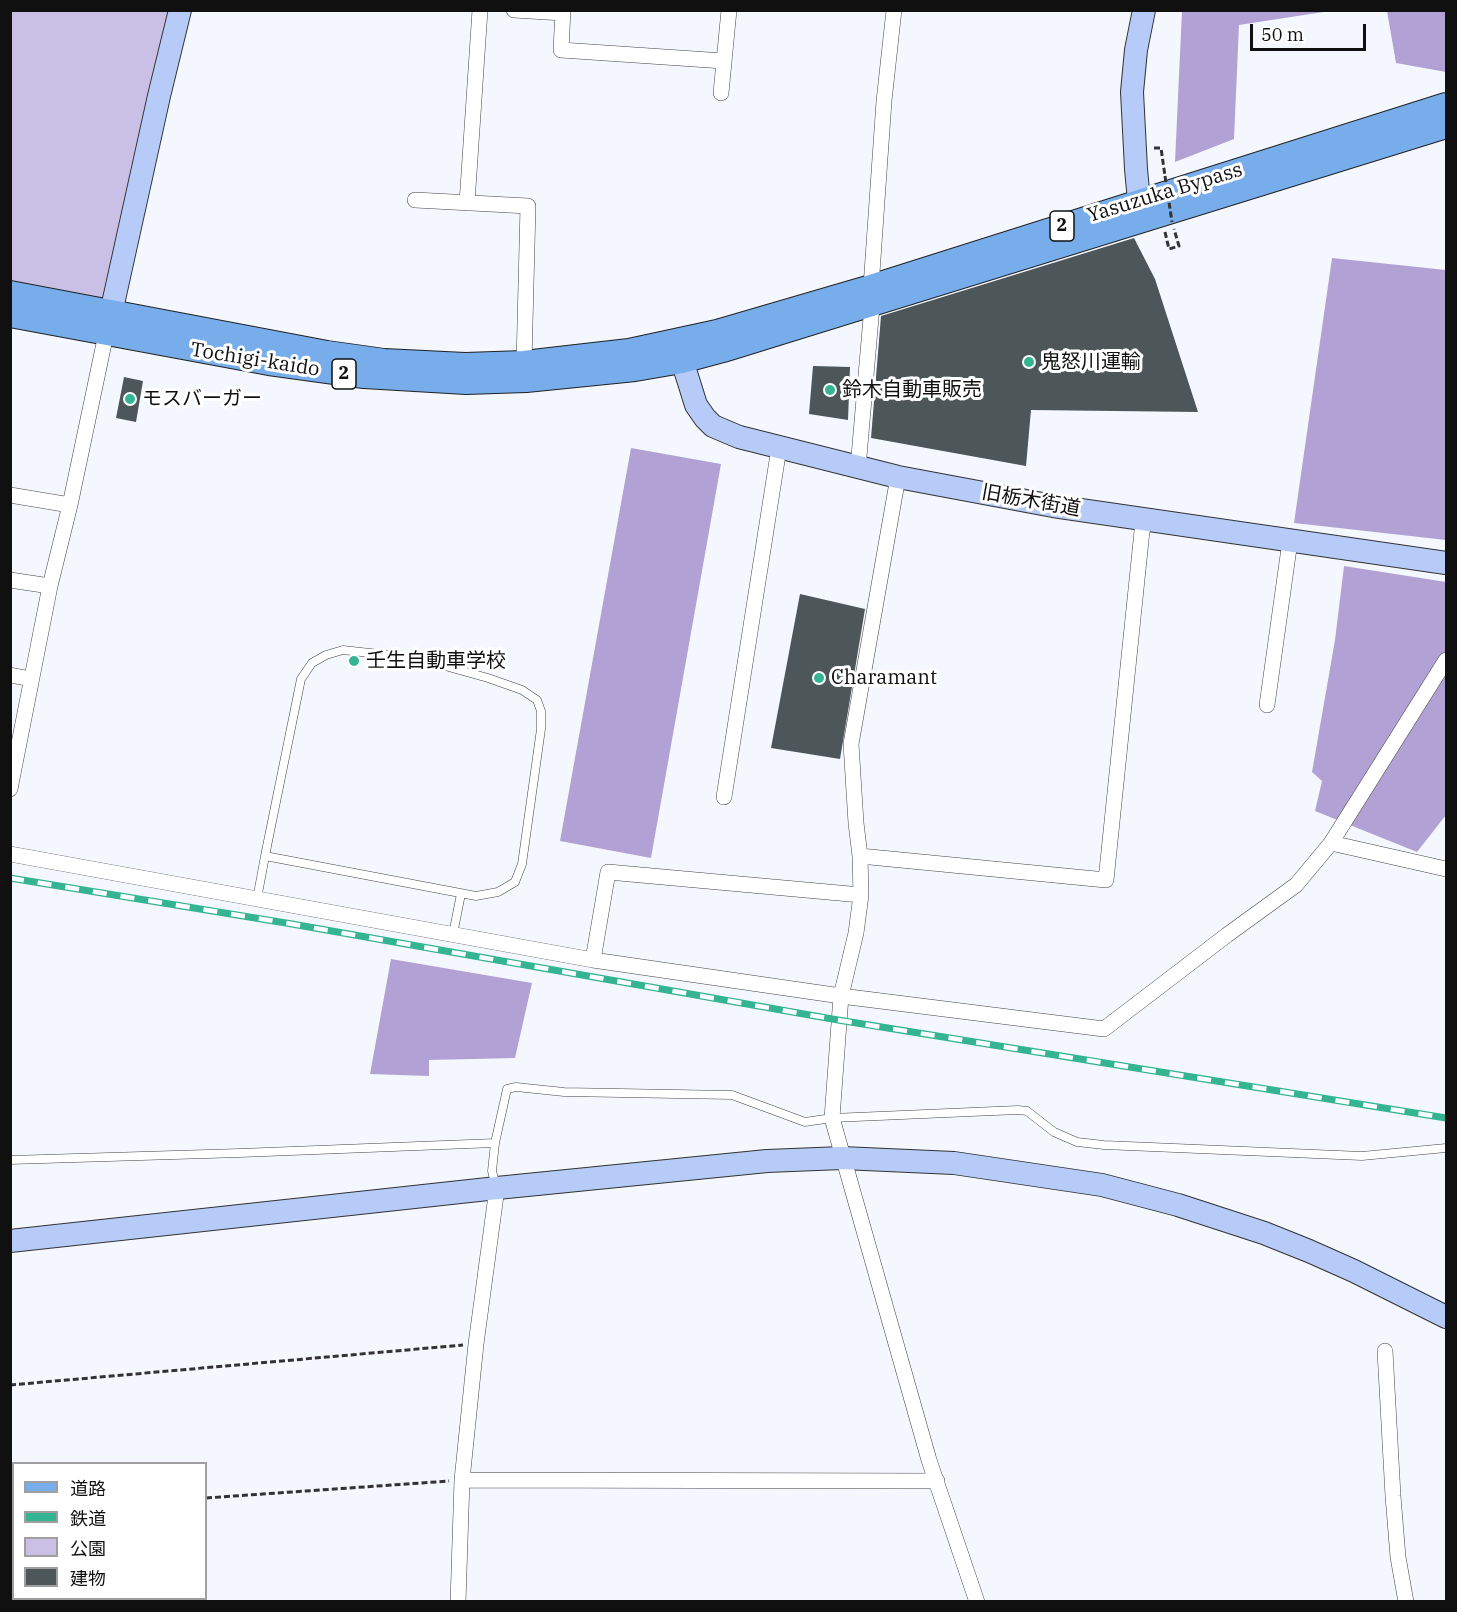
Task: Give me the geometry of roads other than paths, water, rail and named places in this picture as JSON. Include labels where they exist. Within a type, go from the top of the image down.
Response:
[{"type":"main road","name":"Yasuzuka Bypass","points":[[1149,215],[1446,105]]},
{"type":"main road","name":"Yasuzuka Bypass","points":[[679,351],[723,350],[871,296],[1446,126]]},
{"type":"main road","name":"Tochigi-kaido","points":[[10,293],[108,323],[269,363],[364,376],[466,382],[579,375],[679,351]]},
{"type":"main road","name":"Tochigi-kaido","points":[[10,315],[36,320],[108,323],[384,361],[465,365],[524,363],[629,351],[679,351]]},
{"type":"street","points":[[10,789],[50,586],[180,10]]},
{"type":"street","points":[[467,203],[480,10]]},
{"type":"street","points":[[514,10],[563,12],[561,50],[724,61]]},
{"type":"street","points":[[721,93],[729,10]]},
{"type":"street","points":[[858,468],[884,101],[894,10]]},
{"type":"street","points":[[1144,10],[1133,73],[1132,122],[1149,215]]},
{"type":"street","points":[[415,200],[528,206],[524,363]]},
{"type":"street","points":[[10,323],[36,320]]},
{"type":"street","name":"旧栃木街道","points":[[679,351],[696,405],[712,426],[739,438],[898,477],[1053,506],[1446,563]]},
{"type":"street","points":[[724,797],[779,448]]},
{"type":"street","points":[[898,477],[851,744],[861,896],[856,933],[841,996],[831,1118],[937,1481],[976,1602]]},
{"type":"street","points":[[10,495],[70,505]]},
{"type":"street","points":[[860,856],[1106,880],[1142,531],[1146,521]]},
{"type":"street","points":[[1267,705],[1290,541]]},
{"type":"street","points":[[10,580],[50,586]]},
{"type":"street","points":[[10,854],[593,960],[841,996],[1104,1029],[1170,977],[1296,885],[1331,843],[1446,660]]},
{"type":"street","points":[[10,675],[32,679]]},
{"type":"street","points":[[1331,843],[1446,869]]},
{"type":"street","points":[[593,960],[608,872],[861,896]]},
{"type":"street","points":[[10,1241],[767,1161],[842,1158],[954,1163],[1113,1188],[1178,1205],[1264,1233],[1354,1271],[1446,1317]]},
{"type":"street","points":[[458,1602],[462,1480],[476,1344],[497,1188]]},
{"type":"street","points":[[1384,1351],[1398,1557],[1406,1602]]},
{"type":"street","points":[[462,1480],[937,1481]]},
{"type":"lane","points":[[256,899],[301,679],[312,663],[326,655],[343,650],[396,656],[466,672],[522,690],[537,700],[541,711],[541,729],[522,864],[515,882],[498,892],[476,896],[460,894],[265,856]]},
{"type":"lane","points":[[453,934],[460,894]]},
{"type":"lane","points":[[497,1188],[492,1171],[495,1143],[507,1089],[516,1087],[564,1092],[732,1095],[805,1122],[831,1118],[1018,1110],[1028,1111],[1054,1132],[1077,1142],[1104,1145],[1362,1156],[1446,1148]]},
{"type":"lane","points":[[10,1160],[495,1143]]},
{"type":"railway","points":[[10,878],[292,924],[838,1020],[1446,1118]]},
{"type":"place","name":"鬼怒川運輸","points":[[1029,362]]},
{"type":"place","name":"鈴木自動車販売","points":[[830,390]]},
{"type":"place","name":"モスバーガー","points":[[130,399]]},
{"type":"place","name":"壬生自動車学校","points":[[354,661]]},
{"type":"place","name":"Charamant","points":[[819,678]]}]
